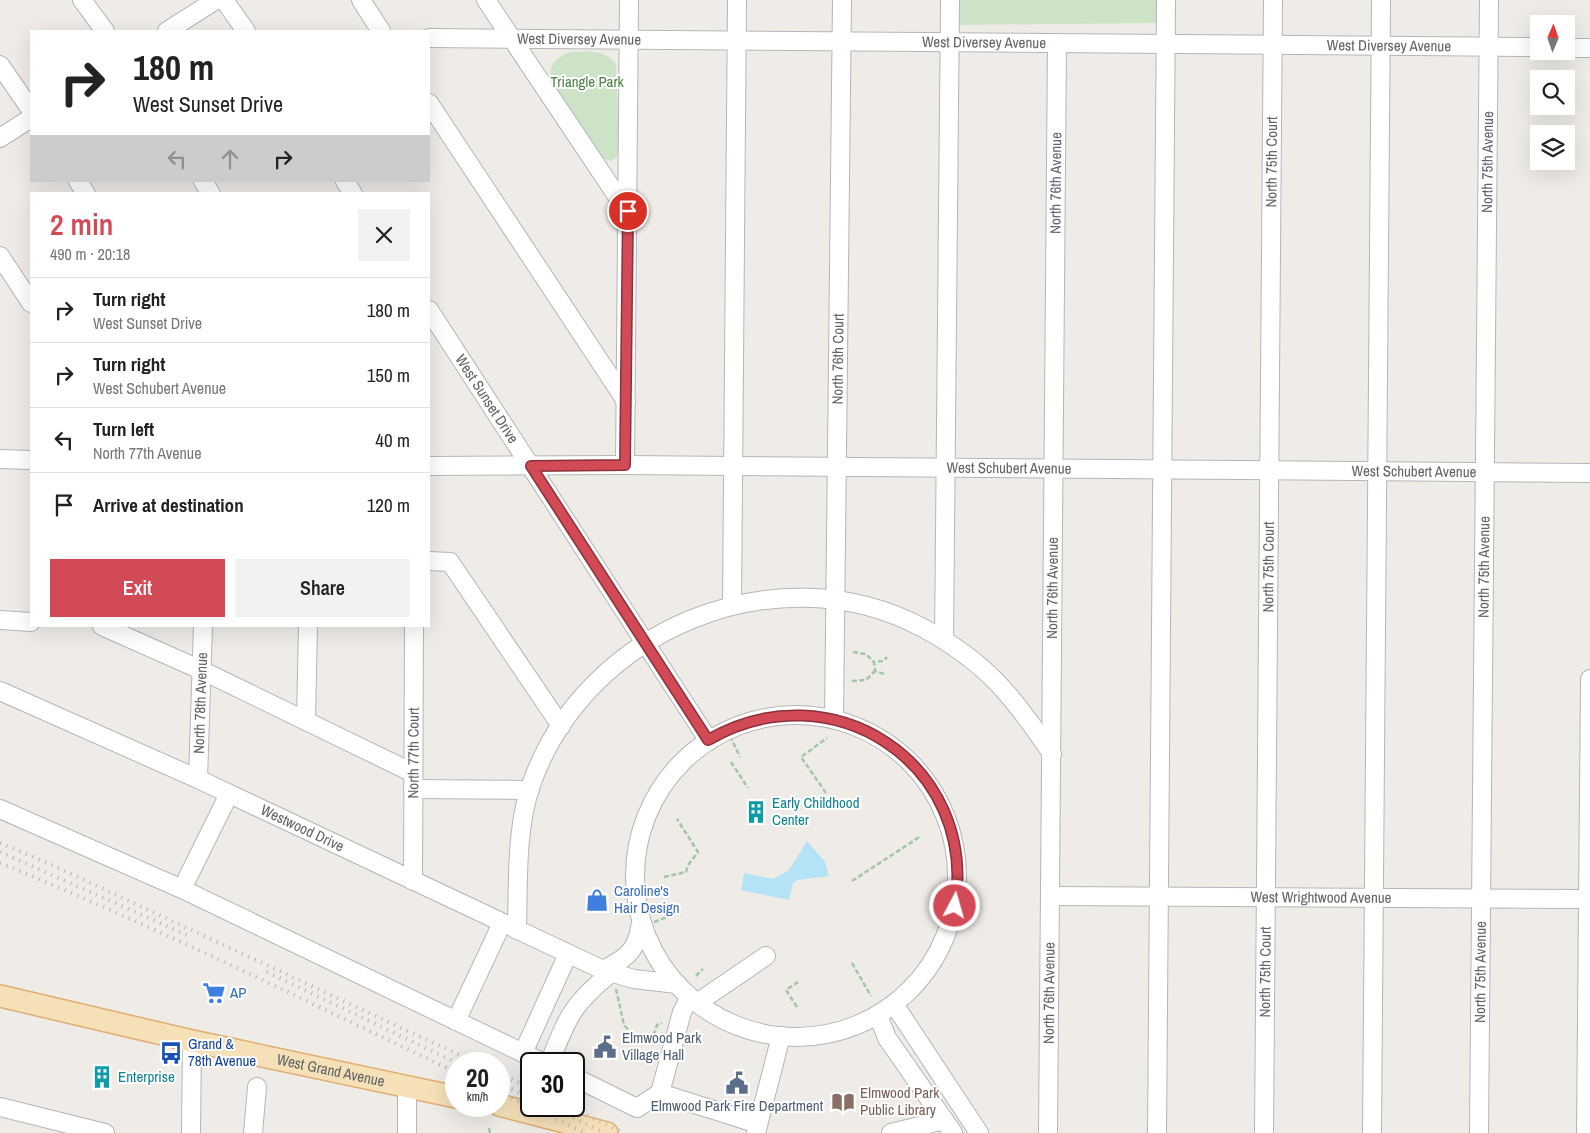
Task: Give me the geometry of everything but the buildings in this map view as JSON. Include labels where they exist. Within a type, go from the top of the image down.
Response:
[{"type":"main road","name":"West Grand Avenue","points":[[0,997],[192,1041],[445,1095]]},
{"type":"main road","points":[[510,1108],[607,1133]]},
{"type":"street","points":[[82,0],[104,30]]},
{"type":"street","points":[[168,30],[216,0]]},
{"type":"street","points":[[224,0],[245,30]]},
{"type":"street","points":[[361,0],[380,30]]},
{"type":"street","points":[[486,0],[628,211]]},
{"type":"street","points":[[625,465],[629,0]]},
{"type":"street","points":[[732,606],[736,0]]},
{"type":"street","name":"North 76th Court","points":[[834,719],[842,0]]},
{"type":"street","points":[[944,640],[950,0]]},
{"type":"street","points":[[1157,1133],[1166,0]]},
{"type":"street","name":"North 75th Court","points":[[1264,1133],[1273,0]]},
{"type":"street","points":[[1372,1133],[1381,0]]},
{"type":"street","name":"North 75th Avenue","points":[[1479,1133],[1489,0]]},
{"type":"street","name":"West Diversey Avenue","points":[[430,38],[1530,47]]},
{"type":"street","name":"North 76th Avenue","points":[[1048,1133],[1057,43]]},
{"type":"street","points":[[1575,48],[1590,48]]},
{"type":"street","points":[[0,65],[30,109]]},
{"type":"street","points":[[430,105],[626,401]]},
{"type":"street","points":[[0,138],[30,119]]},
{"type":"street","points":[[0,256],[30,301]]},
{"type":"street","name":"West Sunset Drive","points":[[430,312],[708,740]]},
{"type":"street","points":[[0,460],[30,460]]},
{"type":"street","name":"West Schubert Avenue","points":[[430,466],[625,465],[1590,474]]},
{"type":"street","points":[[430,561],[450,562],[561,726]]},
{"type":"street","points":[[456,1021],[510,926],[530,790],[545,754],[561,726],[590,687],[645,642],[693,618],[732,606],[792,598],[868,607],[892,615],[944,640],[1000,683],[1052,754]]},
{"type":"street","points":[[0,620],[30,622]]},
{"type":"street","points":[[104,627],[201,670],[306,721],[413,781],[530,790]]},
{"type":"street","name":"North 78th Avenue","points":[[198,779],[203,627]]},
{"type":"street","points":[[306,721],[308,627]]},
{"type":"street","name":"North 77th Court","points":[[413,881],[414,627]]},
{"type":"street","points":[[1586,1133],[1590,679]]},
{"type":"street","name":"Westwood Drive","points":[[0,691],[198,779],[510,926],[609,976],[677,984]]},
{"type":"street","points":[[796,715],[834,719],[877,736],[913,765],[940,802],[954,843],[958,868],[957,894],[948,931],[937,954],[923,975],[894,1004],[878,1015],[854,1026],[809,1036],[781,1036],[741,1027],[713,1014],[693,1000],[677,984],[662,966],[644,926],[635,868],[639,840],[647,813],[669,776],[689,755],[708,740],[740,725],[765,718],[796,715]]},
{"type":"street","points":[[182,889],[229,794]]},
{"type":"street","points":[[0,810],[182,889],[521,1052]]},
{"type":"street","name":"West Wrightwood Avenue","points":[[1051,896],[1589,899]]},
{"type":"street","points":[[553,1052],[574,1007],[583,995],[609,976],[622,960],[634,950],[644,926]]},
{"type":"street","points":[[523,1052],[568,954]]},
{"type":"street","points":[[585,1082],[638,1108],[660,1094],[682,1012],[693,1000],[766,956]]},
{"type":"street","points":[[894,1004],[979,1133]]},
{"type":"street","points":[[878,1015],[887,1038],[948,1126],[890,1133]]},
{"type":"street","points":[[660,1094],[757,1128],[781,1036]]},
{"type":"street","points":[[191,1133],[192,1041]]},
{"type":"street","points":[[407,1086],[407,1133]]},
{"type":"street","points":[[253,1133],[257,1087]]},
{"type":"street","points":[[0,1108],[105,1133]]},
{"type":"path","points":[[852,680],[866,680],[874,670],[874,662],[866,654],[853,652]]},
{"type":"path","points":[[874,662],[883,661],[887,657]]},
{"type":"path","points":[[874,670],[884,674]]},
{"type":"path","points":[[730,736],[740,757]]},
{"type":"path","points":[[826,793],[801,757],[827,738]]},
{"type":"path","points":[[731,762],[748,788]]},
{"type":"path","points":[[664,876],[686,872],[688,865],[698,852],[677,819]]},
{"type":"path","points":[[852,881],[921,836]]},
{"type":"path","points":[[644,926],[670,916]]},
{"type":"path","points":[[852,963],[871,996]]},
{"type":"path","points":[[696,976],[703,970]]},
{"type":"path","points":[[609,976],[624,1025],[633,1035],[652,1040],[657,1025],[669,1020]]},
{"type":"path","points":[[797,1007],[786,990],[798,982]]},
{"type":"path","points":[[490,1128],[490,1133]]},
{"type":"green space","points":[[956,0],[1157,0],[1156,23],[955,25]]},
{"type":"green space","name":"Triangle Park","points":[[569,52],[601,53],[616,64],[619,149],[617,157],[611,161],[602,158],[552,83],[550,72],[553,64]]},
{"type":"water","points":[[807,841],[825,862],[829,876],[798,880],[793,883],[789,900],[741,890],[744,873],[773,879],[789,870]]},
{"type":"railway","points":[[0,843],[52,865],[453,1052]]},
{"type":"railway","points":[[0,852],[187,935]]},
{"type":"railway","points":[[0,863],[173,938],[445,1067]]},
{"type":"railway","points":[[267,972],[445,1057]]},
{"type":"railway","points":[[510,1078],[520,1084]]},
{"type":"railway","points":[[510,1088],[520,1093]]},
{"type":"railway","points":[[510,1097],[585,1133]]},
{"type":"railway","points":[[585,1114],[624,1133]]},
{"type":"railway","points":[[571,1117],[605,1133]]},
{"type":"place","name":"Early Childhood Center","points":[[756,812]]},
{"type":"place","name":"Caroline's Hair Design","points":[[597,900]]},
{"type":"place","name":"AP","points":[[214,993]]},
{"type":"place","name":"Elmwood Park Village Hall","points":[[605,1047]]},
{"type":"place","name":"Grand & 78th Avenue","points":[[171,1053]]},
{"type":"place","name":"Enterprise","points":[[102,1077]]},
{"type":"place","name":"Elmwood Park Fire Department","points":[[737,1083]]},
{"type":"place","name":"Elmwood Park Public Library","points":[[843,1102]]},
{"type":"route","points":[[628,211],[625,465],[531,466],[708,740],[727,730],[765,718],[786,715],[818,716],[856,726],[877,736],[896,749],[913,765],[928,783],[940,802],[951,831],[958,868],[955,906]]}]
